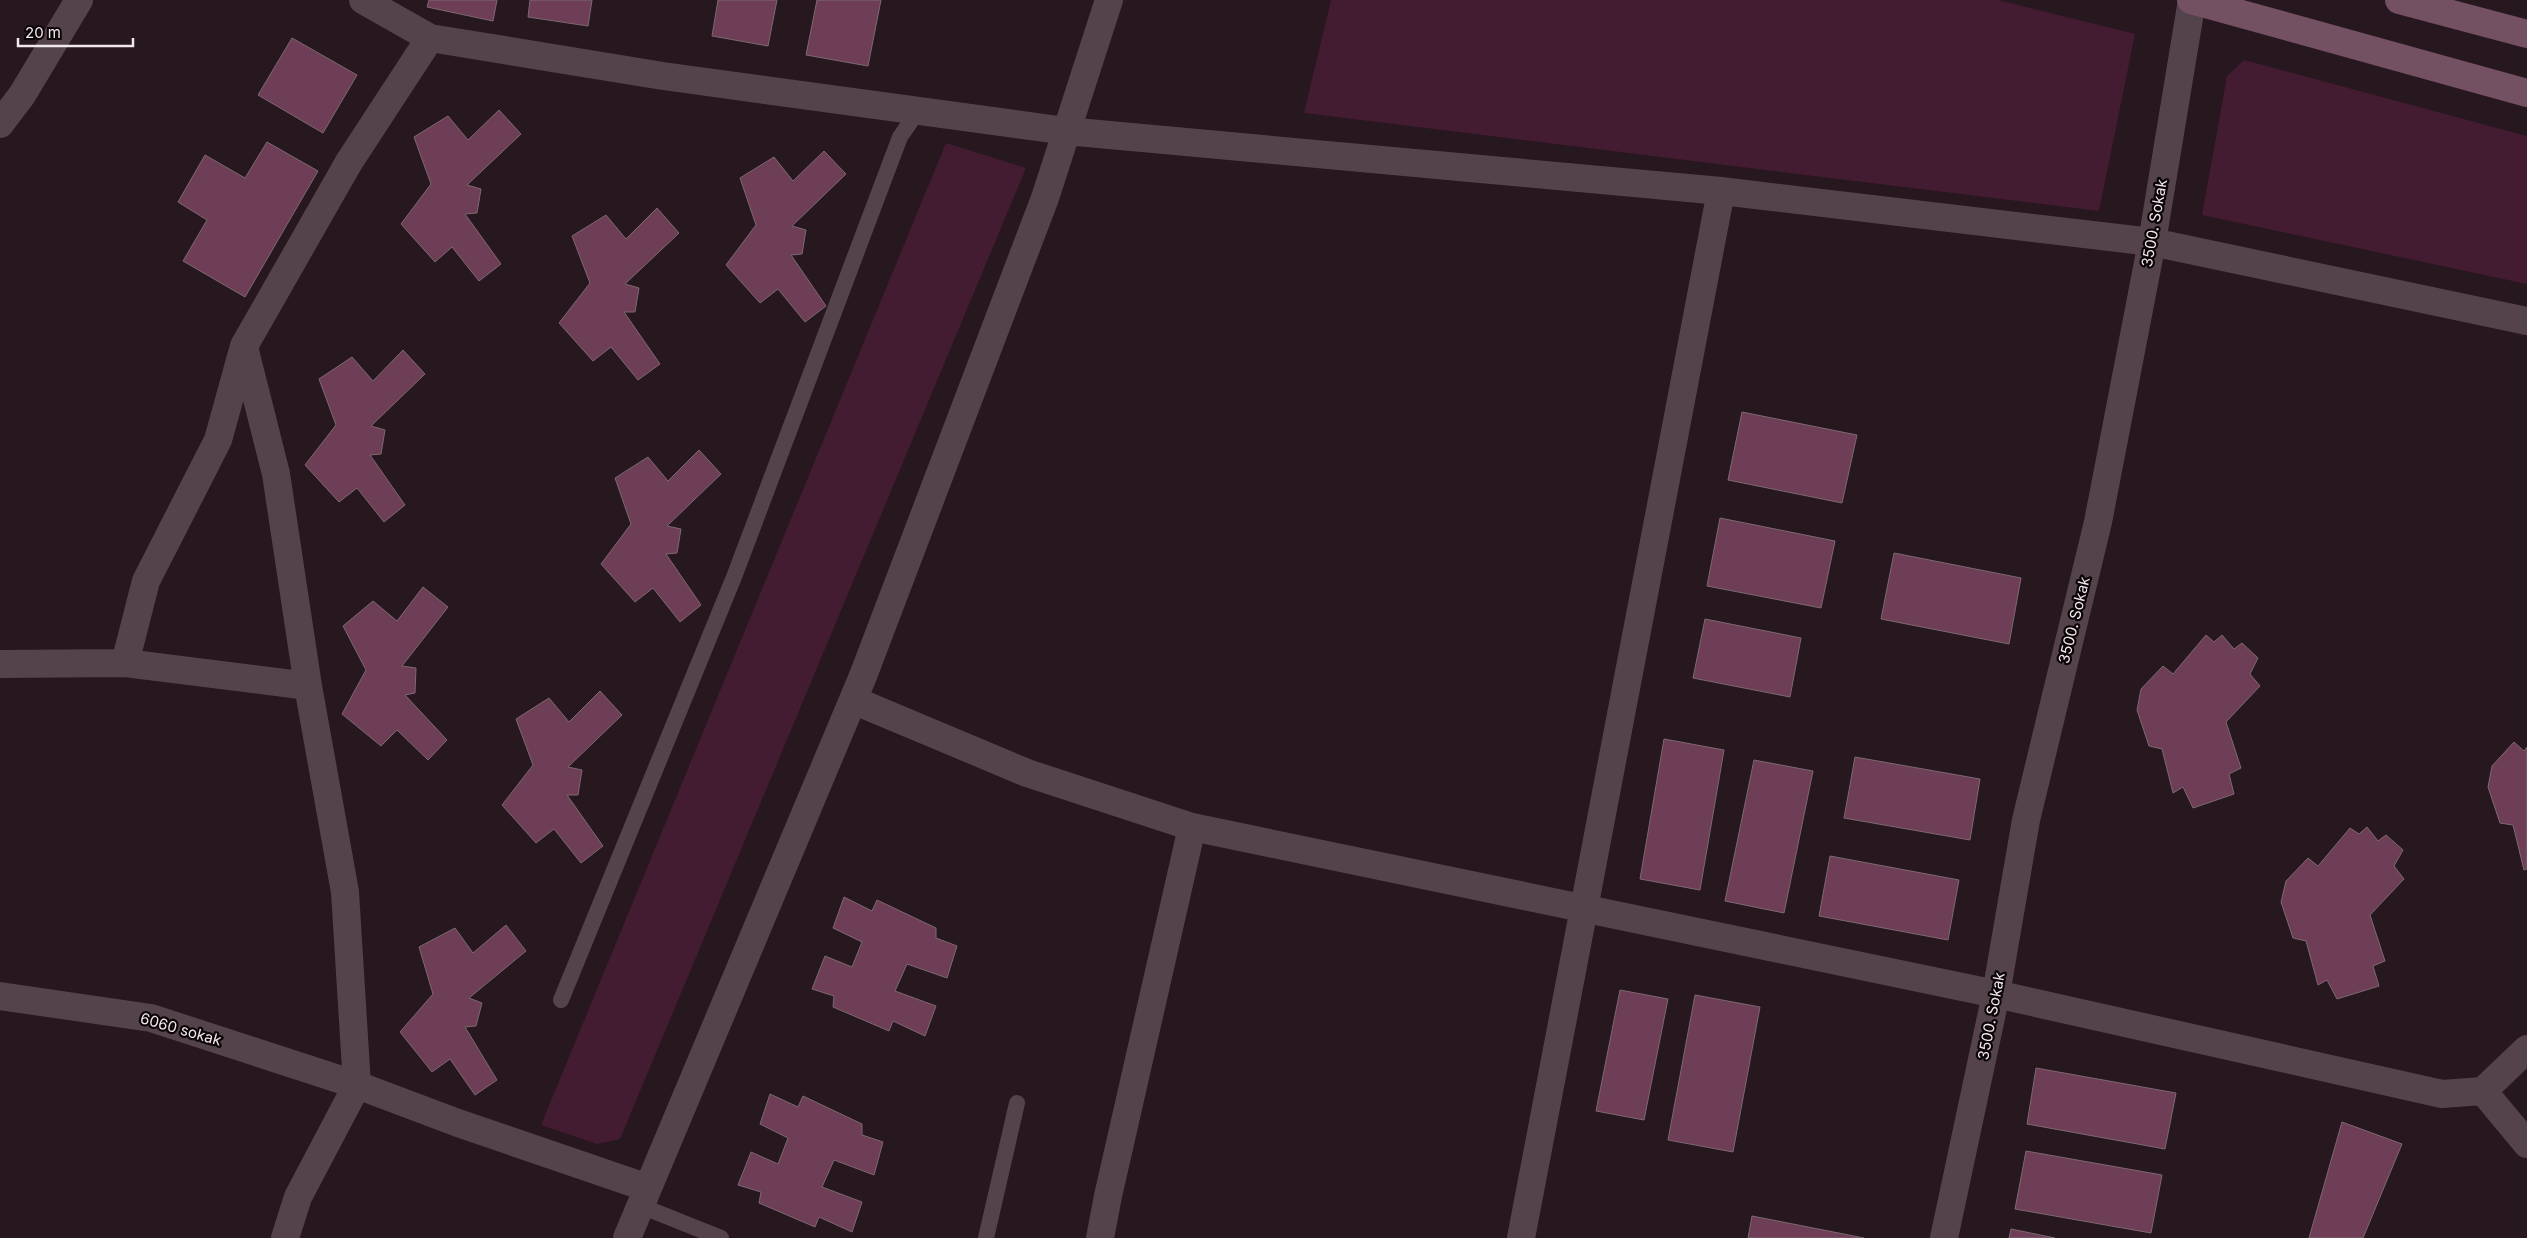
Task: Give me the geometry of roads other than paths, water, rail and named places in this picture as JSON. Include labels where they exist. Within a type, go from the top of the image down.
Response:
[{"type":"street","points":[[0,124],[22,95],[79,0]]},
{"type":"street","points":[[363,0],[430,38],[663,76],[1066,131],[1722,190],[2152,242],[2527,320]]},
{"type":"street","points":[[628,1238],[853,700],[1045,198],[1109,0]]},
{"type":"street","points":[[2192,0],[2527,93]]},
{"type":"street","name":"3500. Sokak","points":[[1944,1238],[1996,994],[2026,820],[2098,522],[2152,242],[2192,0]]},
{"type":"street","points":[[2399,0],[2527,34]]},
{"type":"street","points":[[125,663],[146,581],[218,440],[244,346],[349,162],[430,38]]},
{"type":"street","points":[[1521,1238],[1722,190]]},
{"type":"street","points":[[244,346],[276,474],[308,686],[345,892],[357,1085],[298,1197],[285,1238]]},
{"type":"street","points":[[0,664],[125,663],[308,686]]},
{"type":"street","points":[[853,700],[1027,773],[1192,827],[1996,994],[2442,1094],[2484,1091],[2527,1049]]},
{"type":"street","points":[[1100,1238],[1192,827]]},
{"type":"street","name":"6060 sokak","points":[[0,996],[151,1018],[357,1085],[644,1197]]},
{"type":"street","points":[[2484,1091],[2527,1144]]},
{"type":"lane","points":[[560,1000],[734,577],[900,137],[918,110]]},
{"type":"lane","points":[[986,1238],[1017,1103]]},
{"type":"lane","points":[[644,1197],[721,1238]]}]
